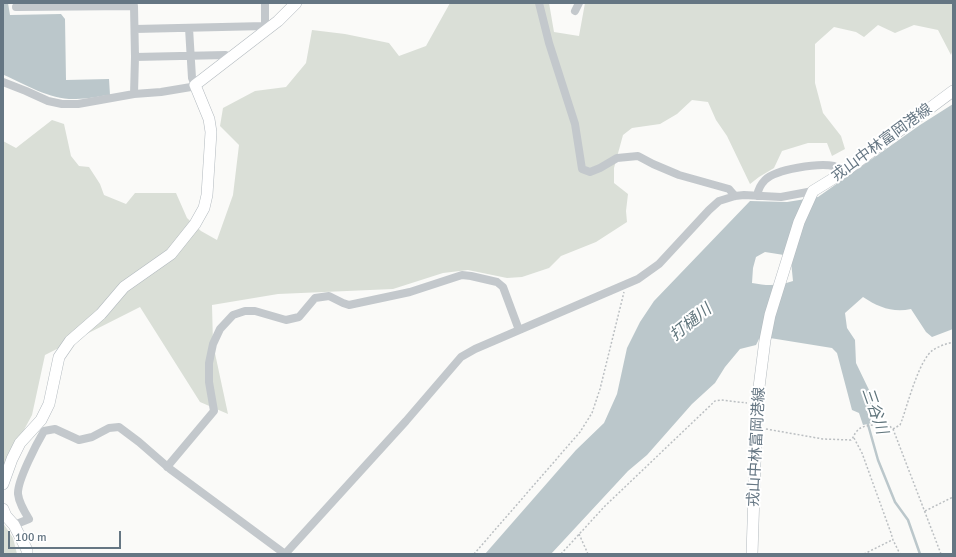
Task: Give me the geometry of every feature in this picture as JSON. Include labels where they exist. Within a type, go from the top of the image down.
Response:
[{"type":"main road","points":[[3,484],[12,459],[20,443],[41,420],[49,404],[59,357],[70,341],[101,314],[124,287],[171,254],[195,224],[204,208],[207,195],[211,132],[209,119],[195,84],[296,3]]},
{"type":"main road","name":"戎山中林富岡港線","points":[[752,554],[757,403],[765,340],[770,315],[799,222],[812,193],[844,172],[953,91]]},
{"type":"main road","points":[[3,509],[28,550],[28,554]]},
{"type":"street","points":[[135,29],[267,27],[265,3]]},
{"type":"street","points":[[539,3],[549,43],[575,124],[582,169],[590,172],[617,158],[638,156],[653,164],[679,174],[729,189],[735,196]]},
{"type":"street","points":[[16,7],[134,6],[134,94]]},
{"type":"street","points":[[3,82],[26,90],[48,101],[62,104],[78,104],[134,94],[191,87],[195,84],[192,78],[190,28]]},
{"type":"street","points":[[135,57],[191,55],[226,55],[230,57]]},
{"type":"street","points":[[757,196],[758,189],[766,179],[785,171],[804,166],[835,166],[844,172]]},
{"type":"street","points":[[14,525],[29,519],[21,505],[18,493],[20,482],[37,443],[44,432],[55,429],[79,440],[92,437],[109,428],[119,426],[167,467],[285,554],[406,421],[461,357],[474,349],[638,279],[659,264],[719,202],[735,196],[744,195],[781,197],[812,193]]},
{"type":"street","points":[[167,467],[214,411],[209,382],[209,363],[213,344],[220,329],[233,315],[245,311],[255,311],[286,320],[299,317],[315,298],[328,296],[349,305],[410,292],[462,275],[497,282],[503,287],[519,330]]},
{"type":"path","points":[[474,554],[580,432],[592,413],[600,389],[626,285]]},
{"type":"path","points":[[893,429],[900,425],[917,375],[926,357],[932,351],[953,342]]},
{"type":"path","points":[[561,554],[604,506],[715,401],[721,400],[741,403],[757,403]]},
{"type":"path","points":[[900,554],[893,540],[862,453],[854,438],[857,430],[861,428],[886,424],[893,429],[941,554]]},
{"type":"path","points":[[756,427],[823,439],[851,440],[854,438]]},
{"type":"path","points":[[925,511],[953,497]]},
{"type":"path","points":[[579,534],[588,554]]},
{"type":"path","points":[[864,554],[893,540]]},
{"type":"shaded area","points":[[450,3],[549,3],[554,32],[579,36],[585,3],[953,3],[953,49],[951,55],[938,30],[914,25],[895,33],[878,25],[864,37],[856,32],[834,27],[815,44],[815,83],[823,113],[841,136],[845,149],[832,156],[827,143],[808,143],[782,151],[774,168],[750,184],[727,136],[716,120],[708,102],[692,100],[677,114],[660,124],[632,128],[623,135],[614,168],[614,183],[628,194],[626,211],[627,222],[596,242],[561,256],[549,268],[522,277],[507,278],[468,270],[443,273],[393,289],[278,294],[212,305],[213,344],[228,414],[200,402],[140,307],[45,355],[32,415],[3,469],[3,141],[16,148],[52,120],[64,124],[71,156],[79,166],[89,167],[100,184],[104,195],[126,204],[135,193],[176,193],[187,218],[201,231],[217,240],[233,195],[239,145],[220,126],[223,108],[255,91],[286,87],[306,63],[312,30],[345,34],[389,43],[399,56],[426,46]]},
{"type":"shaded area","points":[[3,523],[13,538],[17,554],[3,554]]},
{"type":"water","points":[[3,3],[8,3],[10,15],[61,14],[65,19],[66,80],[109,79],[110,95],[80,99],[67,99],[39,91],[4,75]]},
{"type":"water","name":"打樋川","points":[[953,104],[953,329],[932,337],[926,332],[911,309],[892,310],[874,304],[863,297],[845,313],[847,328],[855,340],[856,363],[870,392],[874,406],[869,411],[872,423],[863,425],[859,413],[852,410],[837,353],[832,348],[770,338],[759,339],[756,345],[740,349],[725,367],[715,383],[692,404],[647,455],[628,471],[551,554],[485,554],[576,450],[604,423],[617,394],[627,348],[640,322],[654,301],[750,201],[787,202],[818,197],[920,125]],"holes":[[[765,252],[784,255],[791,261],[793,281],[773,285],[752,283],[753,268],[756,257]]]},
{"type":"waterway","name":"三谷川","points":[[867,421],[878,460],[895,502],[908,520],[920,554]]}]
